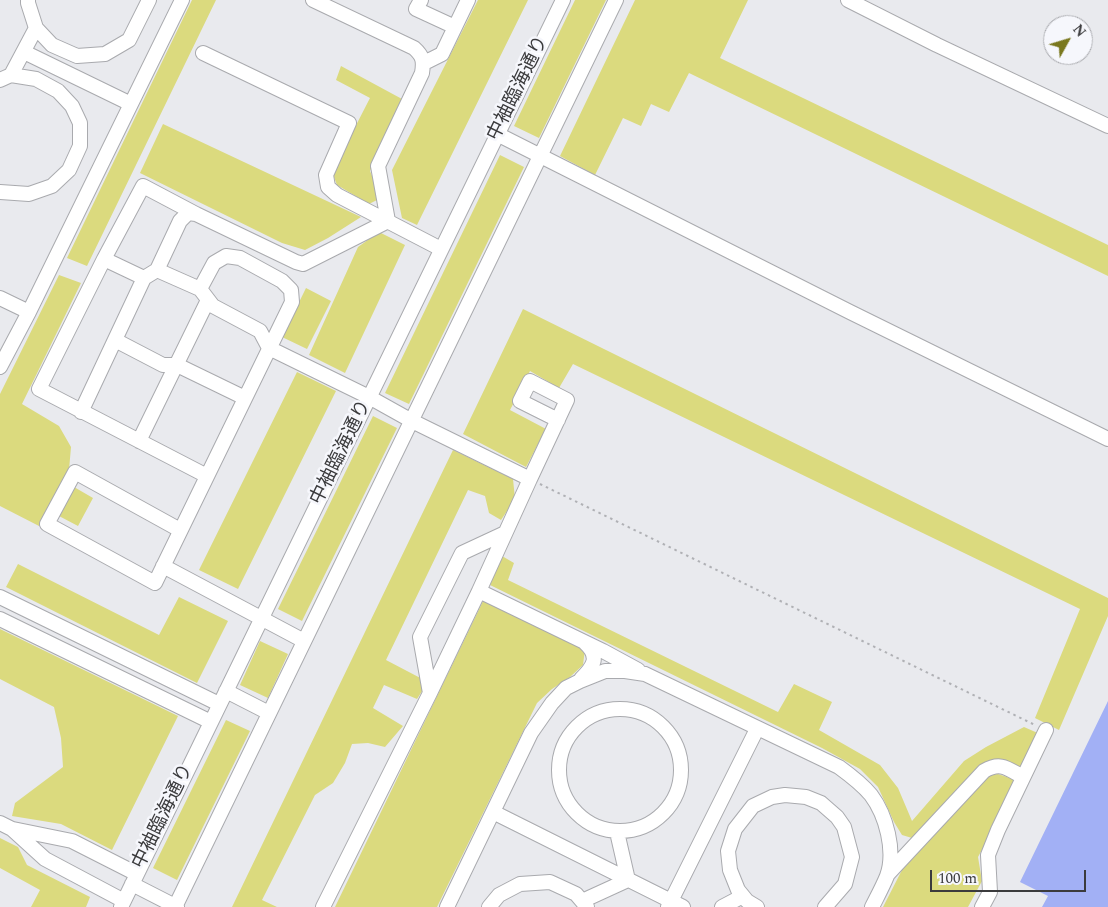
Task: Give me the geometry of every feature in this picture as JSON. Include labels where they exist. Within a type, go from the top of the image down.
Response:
[{"type":"street","points":[[28,0],[36,28],[52,44],[77,56],[105,54],[129,40],[149,0]]},
{"type":"street","points":[[0,367],[29,312],[182,0]]},
{"type":"street","points":[[313,0],[414,48],[420,54],[424,63],[422,73],[378,166],[388,222]]},
{"type":"street","points":[[420,0],[416,9],[455,27]]},
{"type":"street","points":[[424,63],[442,54],[467,0]]},
{"type":"street","name":"中袖臨海通り","points":[[122,904],[563,0]]},
{"type":"street","points":[[6,826],[72,840],[176,907],[616,0]]},
{"type":"street","points":[[848,0],[937,45],[1108,126]]},
{"type":"street","points":[[6,77],[24,52],[36,28]]},
{"type":"street","points":[[24,52],[132,104]]},
{"type":"street","points":[[203,53],[349,123],[326,175],[328,187],[336,195],[442,249]]},
{"type":"street","points":[[0,192],[29,194],[52,186],[68,170],[80,146],[80,123],[72,106],[58,91],[36,79],[6,77]]},
{"type":"street","points":[[498,134],[850,312],[1108,439]]},
{"type":"street","points":[[207,476],[39,389],[143,186],[196,214],[303,264],[388,222]]},
{"type":"street","points":[[81,412],[144,278],[157,270],[180,220],[188,213],[196,214]]},
{"type":"street","points":[[139,442],[176,365],[204,295],[214,263],[226,256],[240,258],[282,280],[291,290],[292,302],[154,583],[47,524],[75,472],[180,530]]},
{"type":"street","points":[[104,259],[144,278]]},
{"type":"street","points":[[157,270],[204,295],[213,306],[260,331],[269,348],[530,479]]},
{"type":"street","points":[[0,298],[29,312]]},
{"type":"street","points":[[115,340],[163,365],[176,365],[245,398]]},
{"type":"street","points":[[323,907],[430,693],[558,420]]},
{"type":"street","points":[[430,693],[420,637],[462,553],[505,533]]},
{"type":"street","points":[[163,566],[304,641]]},
{"type":"street","points":[[479,590],[645,674],[839,767],[856,780],[871,795],[882,815],[890,836],[891,856],[888,874],[872,907]]},
{"type":"street","points":[[0,597],[220,704]]},
{"type":"street","points":[[0,619],[211,722]]},
{"type":"street","points":[[580,681],[593,664],[594,656],[582,641]]},
{"type":"street","points":[[447,907],[531,733],[552,703],[566,688],[605,671],[626,671],[645,674]]},
{"type":"street","points":[[226,690],[269,713]]},
{"type":"street","points":[[623,709],[652,718],[668,732],[679,752],[682,774],[677,793],[660,817],[642,828],[617,832],[596,827],[579,816],[566,799],[559,772],[562,751],[572,732],[588,718],[601,712],[623,709]]},
{"type":"street","points":[[493,812],[674,905],[757,729]]},
{"type":"street","points":[[982,907],[990,892],[988,854],[1046,730]]},
{"type":"street","points":[[888,874],[984,770],[993,766],[1004,767],[1023,777]]},
{"type":"street","points":[[756,907],[738,890],[730,870],[728,851],[735,829],[753,806],[772,797],[785,795],[806,797],[820,803],[837,817],[844,827],[852,857],[845,884],[825,907]]},
{"type":"street","points":[[6,826],[45,859],[122,904]]},
{"type":"street","points":[[887,830],[901,845],[910,845],[920,840]]},
{"type":"street","points":[[617,832],[628,880]]},
{"type":"street","points":[[489,907],[499,896],[520,884],[550,882],[576,894],[585,904],[628,880]]},
{"type":"street","points":[[722,907],[744,896]]},
{"type":"path","points":[[530,479],[1046,730]]},
{"type":"shaded area","points":[[192,0],[216,0],[87,266],[67,258]]},
{"type":"shaded area","points":[[478,0],[528,0],[417,225],[402,218],[392,170]]},
{"type":"shaded area","points":[[575,0],[606,0],[539,138],[514,126]]},
{"type":"shaded area","points":[[635,0],[748,0],[720,58],[1108,245],[1108,276],[689,73],[669,112],[651,104],[641,126],[623,118],[595,175],[560,156]]},
{"type":"shaded area","points":[[341,66],[402,99],[370,171],[378,190],[377,200],[369,204],[337,185],[332,172],[370,98],[336,80]]},
{"type":"shaded area","points":[[163,124],[361,217],[305,250],[282,243],[140,173]]},
{"type":"shaded area","points":[[500,155],[524,167],[409,404],[385,393]]},
{"type":"shaded area","points":[[379,232],[405,245],[345,373],[309,355],[358,247]]},
{"type":"shaded area","points":[[59,275],[81,283],[22,404],[59,426],[71,447],[69,470],[39,526],[0,506],[0,394]]},
{"type":"shaded area","points":[[306,288],[331,301],[307,349],[282,337]]},
{"type":"shaded area","points":[[523,309],[1108,598],[1108,616],[1059,730],[1035,718],[1080,609],[573,364],[559,388],[530,371],[510,410],[546,429],[526,467],[463,434]]},
{"type":"shaded area","points":[[297,372],[336,391],[238,589],[199,570]]},
{"type":"shaded area","points":[[373,416],[397,428],[302,621],[278,609]]},
{"type":"shaded area","points":[[453,450],[513,479],[515,499],[501,520],[489,513],[485,496],[468,490],[386,660],[428,682],[417,699],[384,685],[373,708],[403,726],[385,747],[368,743],[352,744],[345,763],[333,783],[315,795],[262,900],[277,907],[232,907]]},
{"type":"shaded area","points":[[74,487],[93,498],[78,526],[59,516]]},
{"type":"shaded area","points":[[502,556],[514,563],[508,580],[778,712],[794,684],[832,702],[819,730],[880,765],[898,788],[912,821],[964,761],[1024,727],[1040,734],[1020,770],[1008,761],[996,761],[912,838],[902,835],[878,787],[860,769],[822,748],[490,585]]},
{"type":"shaded area","points":[[18,564],[159,635],[179,597],[228,621],[197,683],[6,587]]},
{"type":"shaded area","points":[[484,599],[585,649],[583,665],[537,703],[437,907],[335,907]]},
{"type":"shaded area","points":[[0,629],[178,716],[112,850],[61,824],[12,816],[15,803],[63,767],[61,738],[54,707],[0,679]]},
{"type":"shaded area","points":[[260,641],[288,654],[268,698],[240,685]]},
{"type":"shaded area","points":[[226,720],[250,731],[177,880],[153,868]]},
{"type":"shaded area","points":[[998,774],[1019,781],[978,857],[982,881],[968,907],[883,907],[902,870],[985,775]]},
{"type":"shaded area","points":[[0,838],[18,847],[27,865],[90,897],[86,907],[31,907],[40,890],[0,868]]},
{"type":"water","points":[[1108,701],[1108,907],[1042,907],[1048,896],[1020,882]]}]
